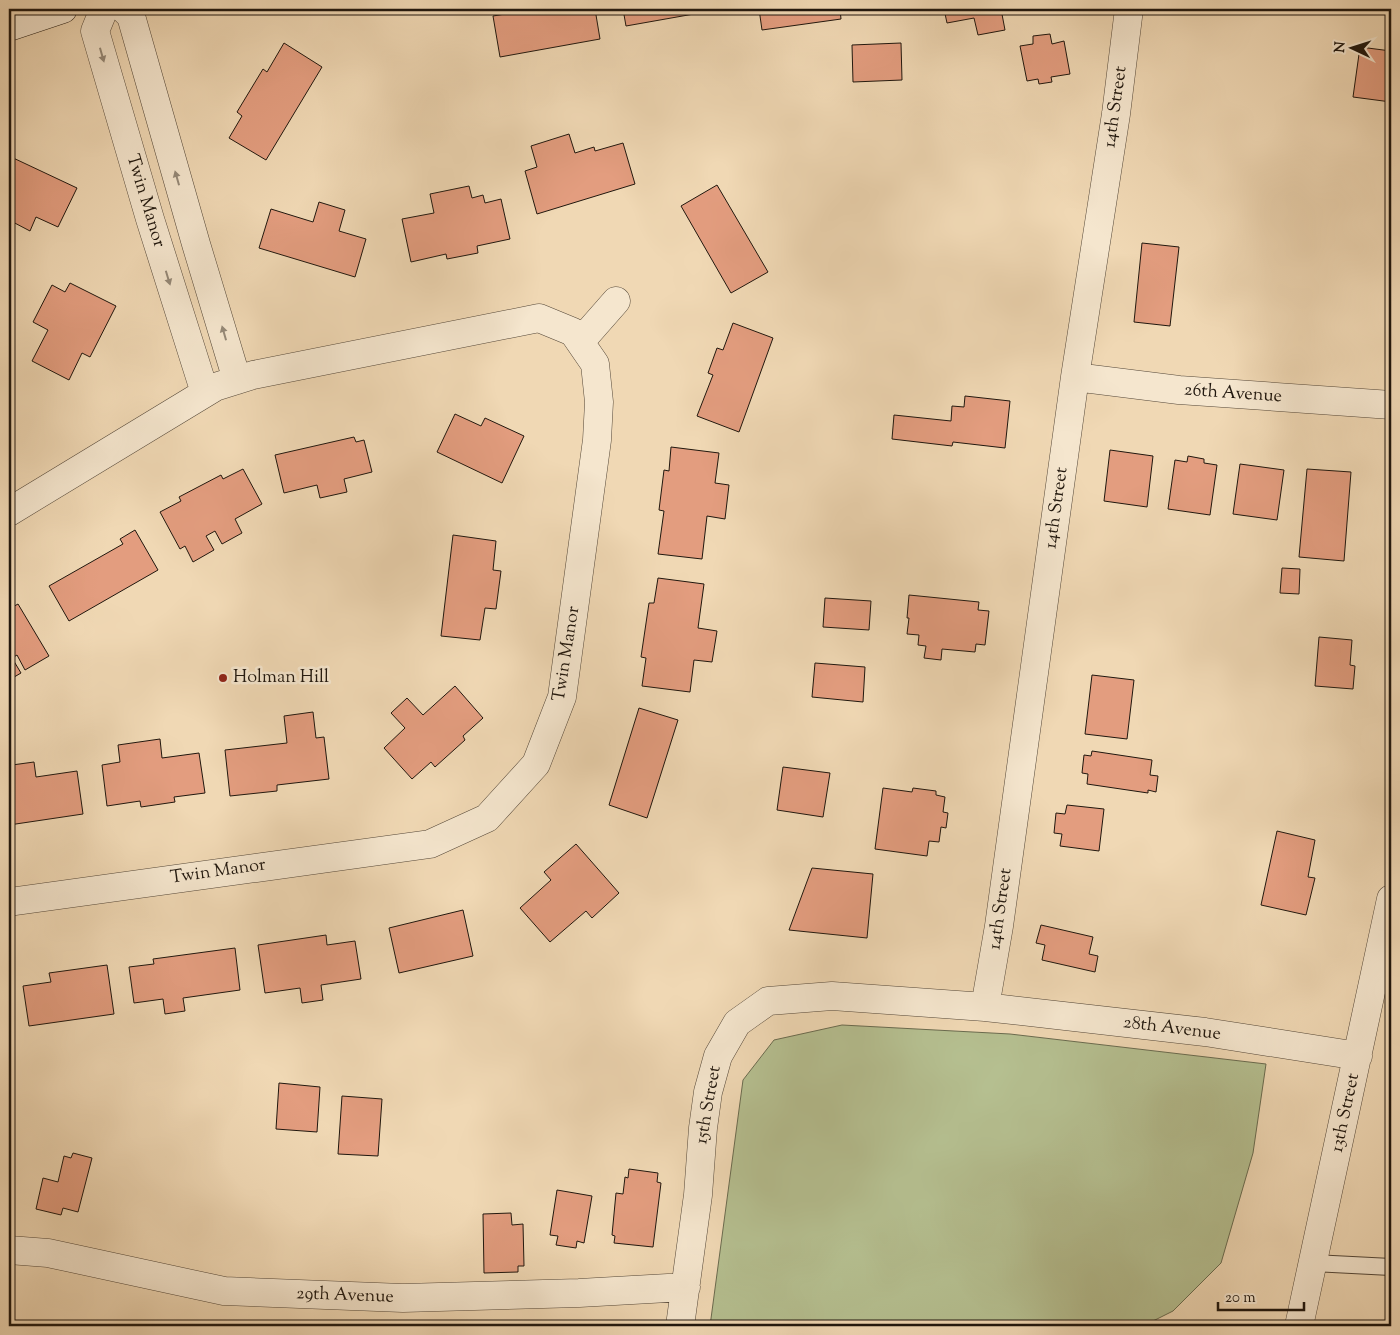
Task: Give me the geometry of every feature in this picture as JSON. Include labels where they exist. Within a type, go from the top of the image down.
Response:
[{"type":"street","points":[[9,27],[63,9]]},
{"type":"street","name":"Twin Manor","points":[[104,9],[95,32],[152,228],[205,393]]},
{"type":"street","name":"Twin Manor","points":[[124,9],[131,16],[237,380]]},
{"type":"street","name":"14th Street","points":[[985,1007],[1000,926],[1075,377],[1116,114],[1129,9]]},
{"type":"street","points":[[580,342],[616,301]]},
{"type":"street","name":"Twin Manor","points":[[9,512],[215,387],[260,374],[539,318],[573,332],[595,364],[599,402],[598,440],[562,698],[536,764],[487,818],[430,844],[9,902]]},
{"type":"street","name":"26th Avenue","points":[[1075,377],[1179,390],[1391,405]]},
{"type":"street","name":"13th Street","points":[[1299,1326],[1391,899]]},
{"type":"street","name":"15th Street","points":[[680,1326],[698,1195],[708,1092],[718,1056],[737,1023],[768,1001],[832,996],[985,1007]]},
{"type":"street","name":"28th Avenue","points":[[985,1007],[1205,1032],[1358,1056]]},
{"type":"street","name":"29th Avenue","points":[[9,1250],[48,1253],[224,1292],[402,1298],[579,1294],[686,1287]]},
{"type":"lane","points":[[1313,1263],[1391,1266]]},
{"type":"green space","points":[[842,1025],[1010,1034],[1266,1064],[1253,1153],[1221,1263],[1173,1311],[1143,1326],[710,1326],[743,1080],[774,1040]]},
{"type":"building","points":[[535,9],[595,9],[600,39],[500,57],[493,16]]},
{"type":"building","points":[[623,9],[722,9],[626,26]]},
{"type":"building","points":[[759,9],[840,9],[841,19],[762,30]]},
{"type":"building","points":[[944,9],[1001,9],[1005,30],[978,35],[974,18],[947,23]]},
{"type":"building","points":[[1050,34],[1052,44],[1064,41],[1070,74],[1051,77],[1052,82],[1039,84],[1038,79],[1027,81],[1020,46],[1033,44],[1033,36]]},
{"type":"building","points":[[284,43],[322,67],[266,160],[229,138],[242,116],[237,112],[263,69],[267,72]]},
{"type":"building","points":[[901,43],[902,80],[853,82],[852,45]]},
{"type":"building","points":[[1360,47],[1391,51],[1391,102],[1353,97]]},
{"type":"building","points":[[569,134],[575,153],[594,147],[595,151],[623,143],[635,184],[537,214],[525,171],[537,167],[531,146]]},
{"type":"building","points":[[9,156],[77,188],[58,227],[36,217],[30,231],[9,220]]},
{"type":"building","points":[[717,185],[768,272],[731,293],[681,206]]},
{"type":"building","points":[[469,186],[472,198],[483,195],[485,203],[501,199],[510,239],[477,246],[478,253],[447,259],[446,254],[411,262],[402,219],[434,213],[430,194]]},
{"type":"building","points":[[319,202],[345,210],[339,231],[366,239],[355,277],[259,248],[271,209],[313,222]]},
{"type":"building","points":[[1142,243],[1179,247],[1170,326],[1134,322]]},
{"type":"building","points":[[70,283],[116,306],[90,357],[82,353],[69,380],[32,361],[48,330],[33,322],[52,285],[65,292]]},
{"type":"building","points":[[733,323],[773,338],[739,432],[697,416],[713,375],[708,373],[717,348],[723,350]]},
{"type":"building","points":[[965,396],[1010,401],[1005,448],[953,442],[952,446],[892,439],[894,415],[951,421],[952,406],[964,407]]},
{"type":"building","points":[[455,414],[481,426],[485,418],[524,436],[502,483],[437,452]]},
{"type":"building","points":[[354,437],[356,442],[364,440],[372,472],[344,479],[347,492],[320,498],[317,485],[284,493],[275,455]]},
{"type":"building","points":[[671,447],[719,453],[715,483],[729,485],[725,519],[707,516],[702,559],[658,554],[664,511],[659,510],[664,470],[669,471]]},
{"type":"building","points":[[1110,450],[1153,456],[1147,507],[1104,501]]},
{"type":"building","points":[[1188,456],[1204,459],[1204,463],[1217,465],[1210,515],[1168,509],[1175,460],[1187,462]]},
{"type":"building","points":[[1240,464],[1284,470],[1277,520],[1233,514]]},
{"type":"building","points":[[243,469],[262,504],[235,519],[242,533],[222,544],[215,531],[206,536],[214,550],[193,562],[185,546],[180,549],[160,512],[181,501],[179,497],[221,475],[223,479]]},
{"type":"building","points":[[1307,469],[1351,472],[1344,561],[1299,557]]},
{"type":"building","points":[[135,530],[158,570],[69,621],[49,586],[123,544],[120,539]]},
{"type":"building","points":[[453,535],[496,541],[493,570],[501,571],[496,609],[485,608],[480,640],[441,636]]},
{"type":"building","points":[[1282,568],[1300,569],[1299,594],[1280,593]]},
{"type":"building","points":[[658,578],[704,584],[698,628],[717,631],[712,662],[694,660],[690,692],[642,686],[646,658],[641,657],[649,603],[654,603]]},
{"type":"building","points":[[909,595],[979,602],[978,610],[989,611],[985,645],[976,644],[975,652],[942,649],[941,660],[924,658],[926,646],[918,645],[919,635],[907,634]]},
{"type":"building","points":[[825,598],[871,601],[869,630],[823,627]]},
{"type":"building","points":[[18,604],[49,656],[25,670],[17,655],[12,658],[21,673],[9,680],[9,609]]},
{"type":"building","points":[[1319,637],[1352,640],[1350,665],[1355,666],[1353,689],[1315,686]]},
{"type":"building","points":[[815,663],[865,667],[863,702],[812,697]]},
{"type":"building","points":[[1092,675],[1134,680],[1127,739],[1085,734]]},
{"type":"building","points":[[455,686],[483,718],[463,736],[465,740],[435,767],[431,762],[412,779],[384,748],[405,728],[391,713],[407,698],[423,715]]},
{"type":"building","points":[[639,708],[678,720],[647,818],[609,805]]},
{"type":"building","points":[[313,712],[316,738],[324,737],[329,779],[277,785],[277,791],[230,796],[225,750],[287,743],[284,716]]},
{"type":"building","points":[[160,739],[162,758],[199,753],[205,793],[174,797],[175,802],[141,807],[140,801],[107,806],[102,765],[120,762],[118,745]]},
{"type":"building","points":[[1092,751],[1152,760],[1150,775],[1158,776],[1156,792],[1148,790],[1148,793],[1087,784],[1088,774],[1082,773],[1084,755],[1091,756]]},
{"type":"building","points":[[34,762],[36,777],[77,771],[83,814],[9,825],[9,780],[14,780],[12,765]]},
{"type":"building","points":[[783,767],[830,773],[823,817],[777,810]]},
{"type":"building","points":[[883,788],[912,792],[913,788],[936,791],[936,795],[945,797],[943,812],[948,813],[946,828],[941,827],[939,842],[929,841],[927,856],[875,849]]},
{"type":"building","points":[[1067,805],[1104,809],[1099,851],[1060,846],[1062,834],[1054,833],[1056,813],[1065,814]]},
{"type":"building","points":[[1277,831],[1315,840],[1308,877],[1315,878],[1306,915],[1261,905]]},
{"type":"building","points":[[576,844],[619,893],[592,918],[586,911],[550,942],[520,908],[551,880],[544,872]]},
{"type":"building","points":[[812,868],[873,874],[867,938],[789,930]]},
{"type":"building","points":[[463,910],[473,956],[399,973],[389,928]]},
{"type":"building","points":[[1041,925],[1093,937],[1089,954],[1098,956],[1095,972],[1042,960],[1045,945],[1036,943]]},
{"type":"building","points":[[326,935],[327,945],[355,941],[361,979],[321,985],[323,1000],[302,1003],[300,988],[265,993],[258,945]]},
{"type":"building","points":[[235,948],[240,990],[183,998],[185,1011],[165,1014],[163,999],[134,1003],[129,967],[154,964],[153,959]]},
{"type":"building","points":[[107,965],[114,1014],[29,1026],[23,986],[51,982],[49,973]]},
{"type":"building","points":[[279,1083],[320,1087],[317,1132],[276,1129]]},
{"type":"building","points":[[342,1096],[382,1099],[378,1156],[338,1154]]},
{"type":"building","points":[[73,1153],[92,1158],[78,1212],[63,1208],[61,1215],[36,1209],[43,1178],[58,1182],[64,1156],[71,1158]]},
{"type":"building","points":[[629,1169],[658,1173],[657,1182],[661,1183],[653,1247],[614,1243],[615,1236],[612,1235],[616,1193],[623,1194],[625,1177],[628,1178]]},
{"type":"building","points":[[557,1190],[592,1196],[584,1243],[577,1241],[576,1248],[556,1245],[558,1236],[550,1235]]},
{"type":"building","points":[[511,1213],[512,1225],[523,1224],[524,1266],[518,1266],[518,1272],[484,1273],[483,1214]]},
{"type":"place","name":"Holman Hill","points":[[223,678]]}]
